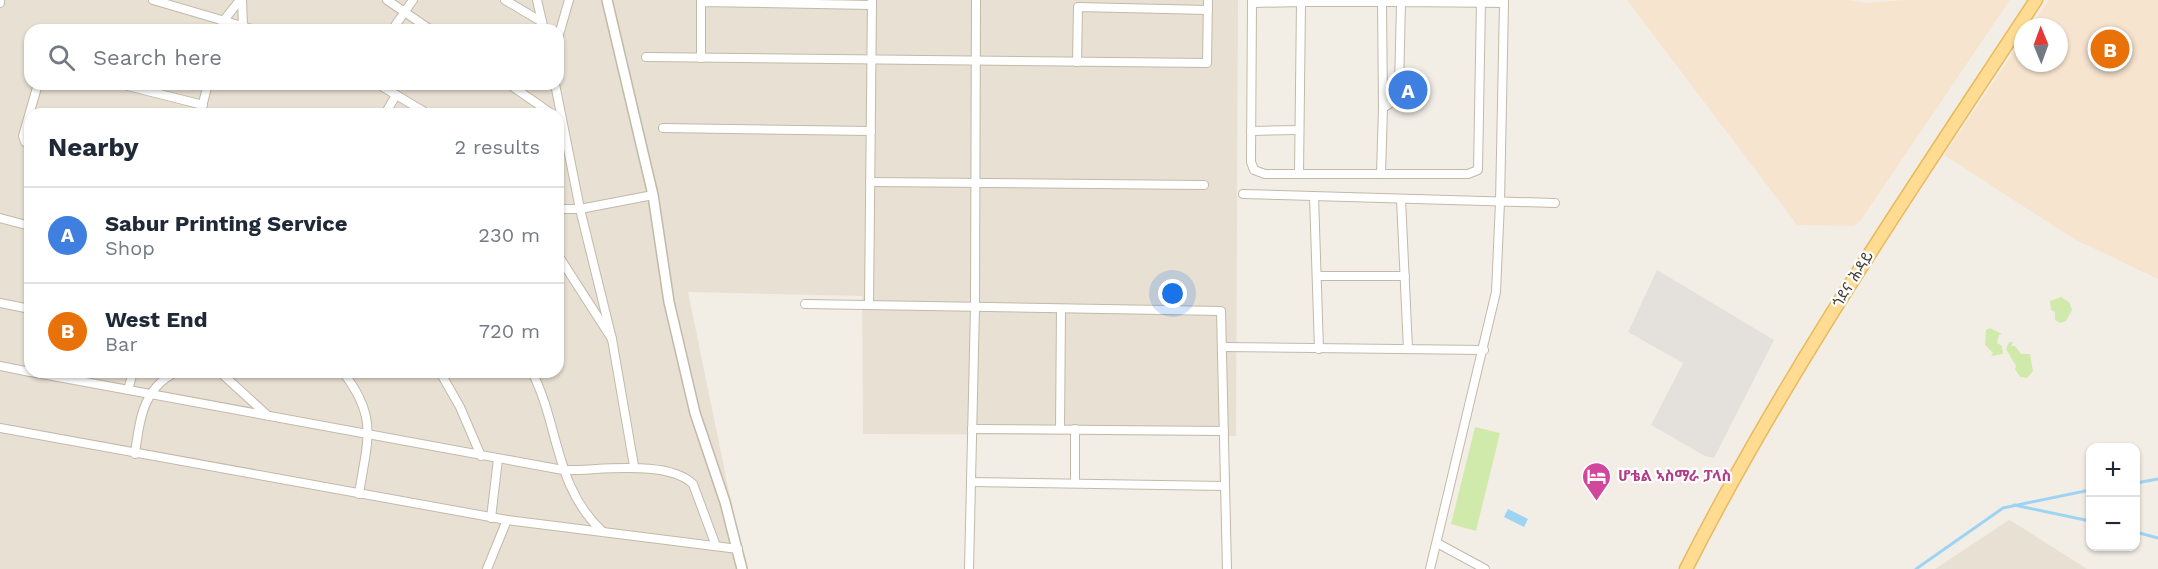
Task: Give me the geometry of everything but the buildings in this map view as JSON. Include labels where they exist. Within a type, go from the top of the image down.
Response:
[{"type":"main road","name":"ጎደና ሕዳይ","points":[[1686,569],[1764,425],[1832,313],[2036,0]]},
{"type":"street","points":[[153,0],[237,24]]},
{"type":"street","points":[[223,24],[241,0]]},
{"type":"street","points":[[241,0],[243,24]]},
{"type":"street","points":[[387,0],[422,24]]},
{"type":"street","points":[[396,24],[413,0]]},
{"type":"street","points":[[505,0],[540,24]]},
{"type":"street","points":[[537,0],[543,24]]},
{"type":"street","points":[[562,24],[569,0]]},
{"type":"street","points":[[607,0],[653,195],[669,302],[695,413],[738,549],[742,569]]},
{"type":"street","points":[[969,569],[975,307],[976,0]]},
{"type":"street","points":[[646,57],[1207,63],[1208,0]]},
{"type":"street","points":[[1430,569],[1496,292],[1504,2],[1252,1],[1251,162],[1254,170],[1265,174],[1468,174],[1479,170],[1481,2]]},
{"type":"street","points":[[700,58],[701,2],[872,2],[869,305]]},
{"type":"street","points":[[1299,174],[1301,2]]},
{"type":"street","points":[[1381,174],[1382,2]]},
{"type":"street","points":[[1383,108],[1392,102],[1399,88],[1406,2]]},
{"type":"street","points":[[1077,62],[1078,7],[1157,4],[1208,10]]},
{"type":"street","points":[[31,108],[36,90]]},
{"type":"street","points":[[144,90],[203,105]]},
{"type":"street","points":[[202,108],[207,90]]},
{"type":"street","points":[[388,90],[418,108]]},
{"type":"street","points":[[518,90],[543,108]]},
{"type":"street","points":[[556,90],[559,108]]},
{"type":"street","points":[[388,108],[396,95]]},
{"type":"street","points":[[663,128],[871,131]]},
{"type":"street","points":[[1251,131],[1298,130]]},
{"type":"street","points":[[564,135],[612,339],[634,466]]},
{"type":"street","points":[[870,182],[1204,185]]},
{"type":"street","points":[[1243,194],[1555,203]]},
{"type":"street","points":[[564,209],[580,209],[653,195]]},
{"type":"street","points":[[1314,196],[1319,349]]},
{"type":"street","points":[[1401,199],[1408,349]]},
{"type":"street","points":[[0,218],[24,224]]},
{"type":"street","points":[[564,264],[612,339]]},
{"type":"street","points":[[1317,276],[1405,276]]},
{"type":"street","points":[[0,303],[24,308]]},
{"type":"street","points":[[805,304],[1221,311],[1227,569]]},
{"type":"street","points":[[1060,429],[1061,309]]},
{"type":"street","points":[[1223,347],[1484,350]]},
{"type":"street","points":[[0,366],[24,371]]},
{"type":"street","points":[[63,378],[369,432],[481,456],[563,470],[634,466],[689,480],[716,546]]},
{"type":"street","points":[[128,390],[131,378]]},
{"type":"street","points":[[135,454],[139,423],[148,394],[168,378]]},
{"type":"street","points":[[227,378],[267,415]]},
{"type":"street","points":[[347,378],[366,409],[369,432],[359,494]]},
{"type":"street","points":[[443,378],[460,407],[481,456]]},
{"type":"street","points":[[534,378],[543,398],[563,470],[577,502],[603,532]]},
{"type":"street","points":[[0,428],[490,518],[738,549]]},
{"type":"street","points":[[972,429],[1224,431]]},
{"type":"street","points":[[1075,429],[1076,483]]},
{"type":"street","points":[[490,518],[498,459]]},
{"type":"street","points":[[971,482],[1226,486]]},
{"type":"street","points":[[488,569],[507,520]]},
{"type":"street","points":[[1437,543],[1485,569]]},
{"type":"shaded area","points":[[0,0],[1238,0],[1236,436],[863,434],[862,296],[688,292],[745,569],[0,569]]},
{"type":"shaded area","points":[[1627,0],[1848,0],[1867,3],[1904,0],[2010,0],[1861,220],[1854,226],[1797,225]]},
{"type":"shaded area","points":[[2049,0],[2158,0],[2158,279],[2074,239],[1944,155],[2014,51],[2014,72],[2068,72],[2068,18],[2036,18]]},
{"type":"shaded area","points":[[1657,270],[1774,340],[1714,458],[1705,456],[1651,425],[1683,363],[1628,332]]},
{"type":"shaded area","points":[[2010,520],[2087,569],[1935,569]]},
{"type":"green space","points":[[2061,297],[2069,302],[2072,310],[2066,321],[2060,323],[2055,320],[2055,312],[2051,310],[2050,301]]},
{"type":"green space","points":[[1990,328],[2002,334],[1999,335],[1997,343],[2002,346],[2003,354],[1991,356],[1993,353],[1985,345],[1986,330]]},
{"type":"green space","points":[[2009,342],[2013,342],[2011,346],[2015,346],[2021,354],[2030,354],[2033,371],[2027,378],[2020,377],[2015,369],[2016,366],[2006,349]]},
{"type":"green space","points":[[1475,427],[1500,433],[1476,531],[1451,524]]},
{"type":"water","points":[[1508,509],[1528,519],[1524,527],[1504,517]]},
{"type":"waterway","points":[[2140,482],[2158,479]]},
{"type":"waterway","points":[[1916,569],[2003,508],[2086,491]]},
{"type":"waterway","points":[[2014,505],[2086,520]]},
{"type":"waterway","points":[[2140,533],[2158,538]]},
{"type":"place","name":"West End","points":[[2110,49]]},
{"type":"place","name":"Sabur Printing Service","points":[[1408,90]]},
{"type":"place","name":"ሆቴል ኣስማራ ፓላስ","points":[[1597,502]]}]
